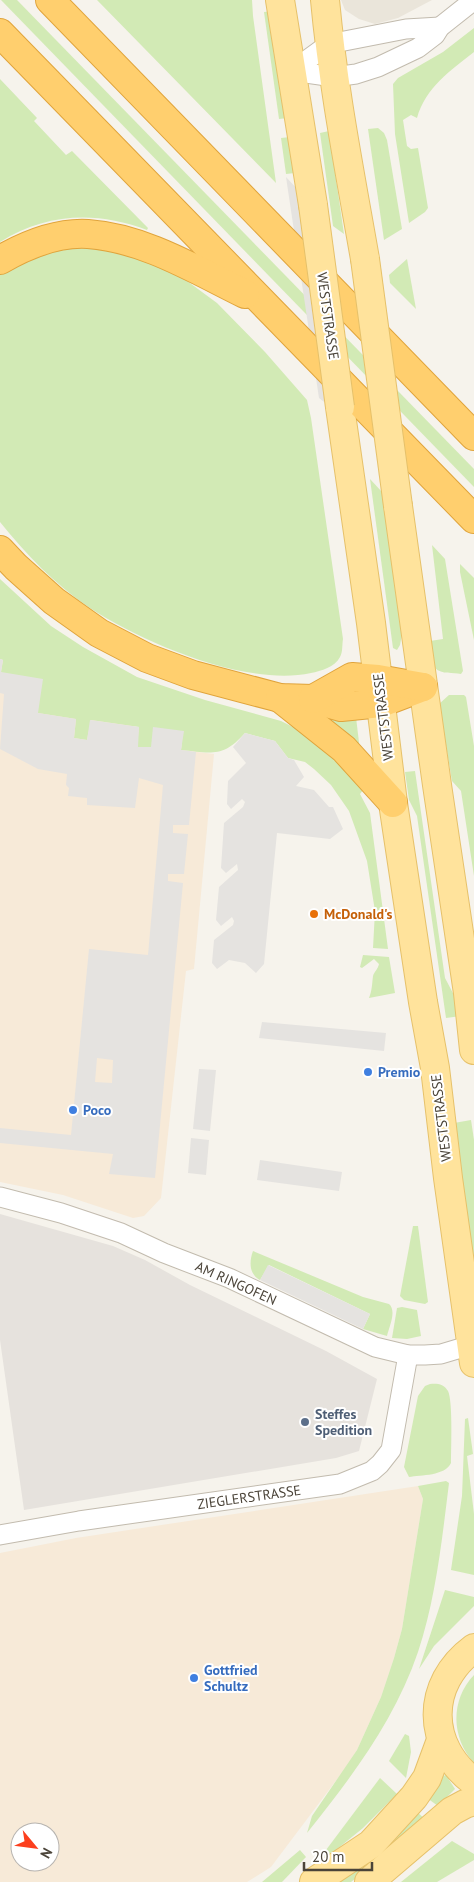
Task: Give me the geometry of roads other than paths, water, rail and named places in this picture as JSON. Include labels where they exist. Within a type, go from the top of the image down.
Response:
[{"type":"highway","points":[[50,0],[474,436]]},
{"type":"highway","points":[[0,33],[474,519]]},
{"type":"highway","points":[[0,260],[26,246],[57,237],[87,234],[125,241],[162,254],[262,302]]},
{"type":"highway","points":[[0,550],[54,601],[99,633],[147,658],[193,675],[280,698],[314,699],[341,706],[380,691],[423,687]]},
{"type":"highway","points":[[280,698],[344,749],[393,803]]},
{"type":"main road","name":"WESTSTRASSE","points":[[280,0],[313,205],[345,453],[380,691],[393,803],[436,1068],[473,1354]]},
{"type":"main road","points":[[325,0],[334,77],[365,259],[423,687],[468,993],[474,1050]]},
{"type":"main road","points":[[474,1648],[455,1665],[447,1678],[442,1690],[438,1719],[441,1740],[458,1767],[474,1782]]},
{"type":"main road","points":[[314,1882],[371,1844],[414,1797],[427,1778],[441,1740]]},
{"type":"main road","points":[[369,1882],[452,1811],[474,1801]]},
{"type":"street","points":[[292,71],[334,77],[356,74],[378,67],[418,48],[435,35],[440,27],[474,0]]},
{"type":"street","points":[[292,71],[329,44],[406,29],[440,27]]},
{"type":"street","name":"AM RINGOFEN","points":[[0,1197],[61,1213],[121,1234],[229,1278],[375,1347],[408,1355],[473,1354]]},
{"type":"street","name":"ZIEGLERSTRASSE","points":[[0,1534],[340,1484],[372,1471],[391,1450],[408,1355]]},
{"type":"place","name":"McDonald's","points":[[314,914]]},
{"type":"place","name":"Premio","points":[[368,1072]]},
{"type":"place","name":"Poco","points":[[73,1110]]},
{"type":"place","name":"Steffes Spedition","points":[[305,1422]]},
{"type":"place","name":"Gottfried Schultz","points":[[194,1678]]}]
